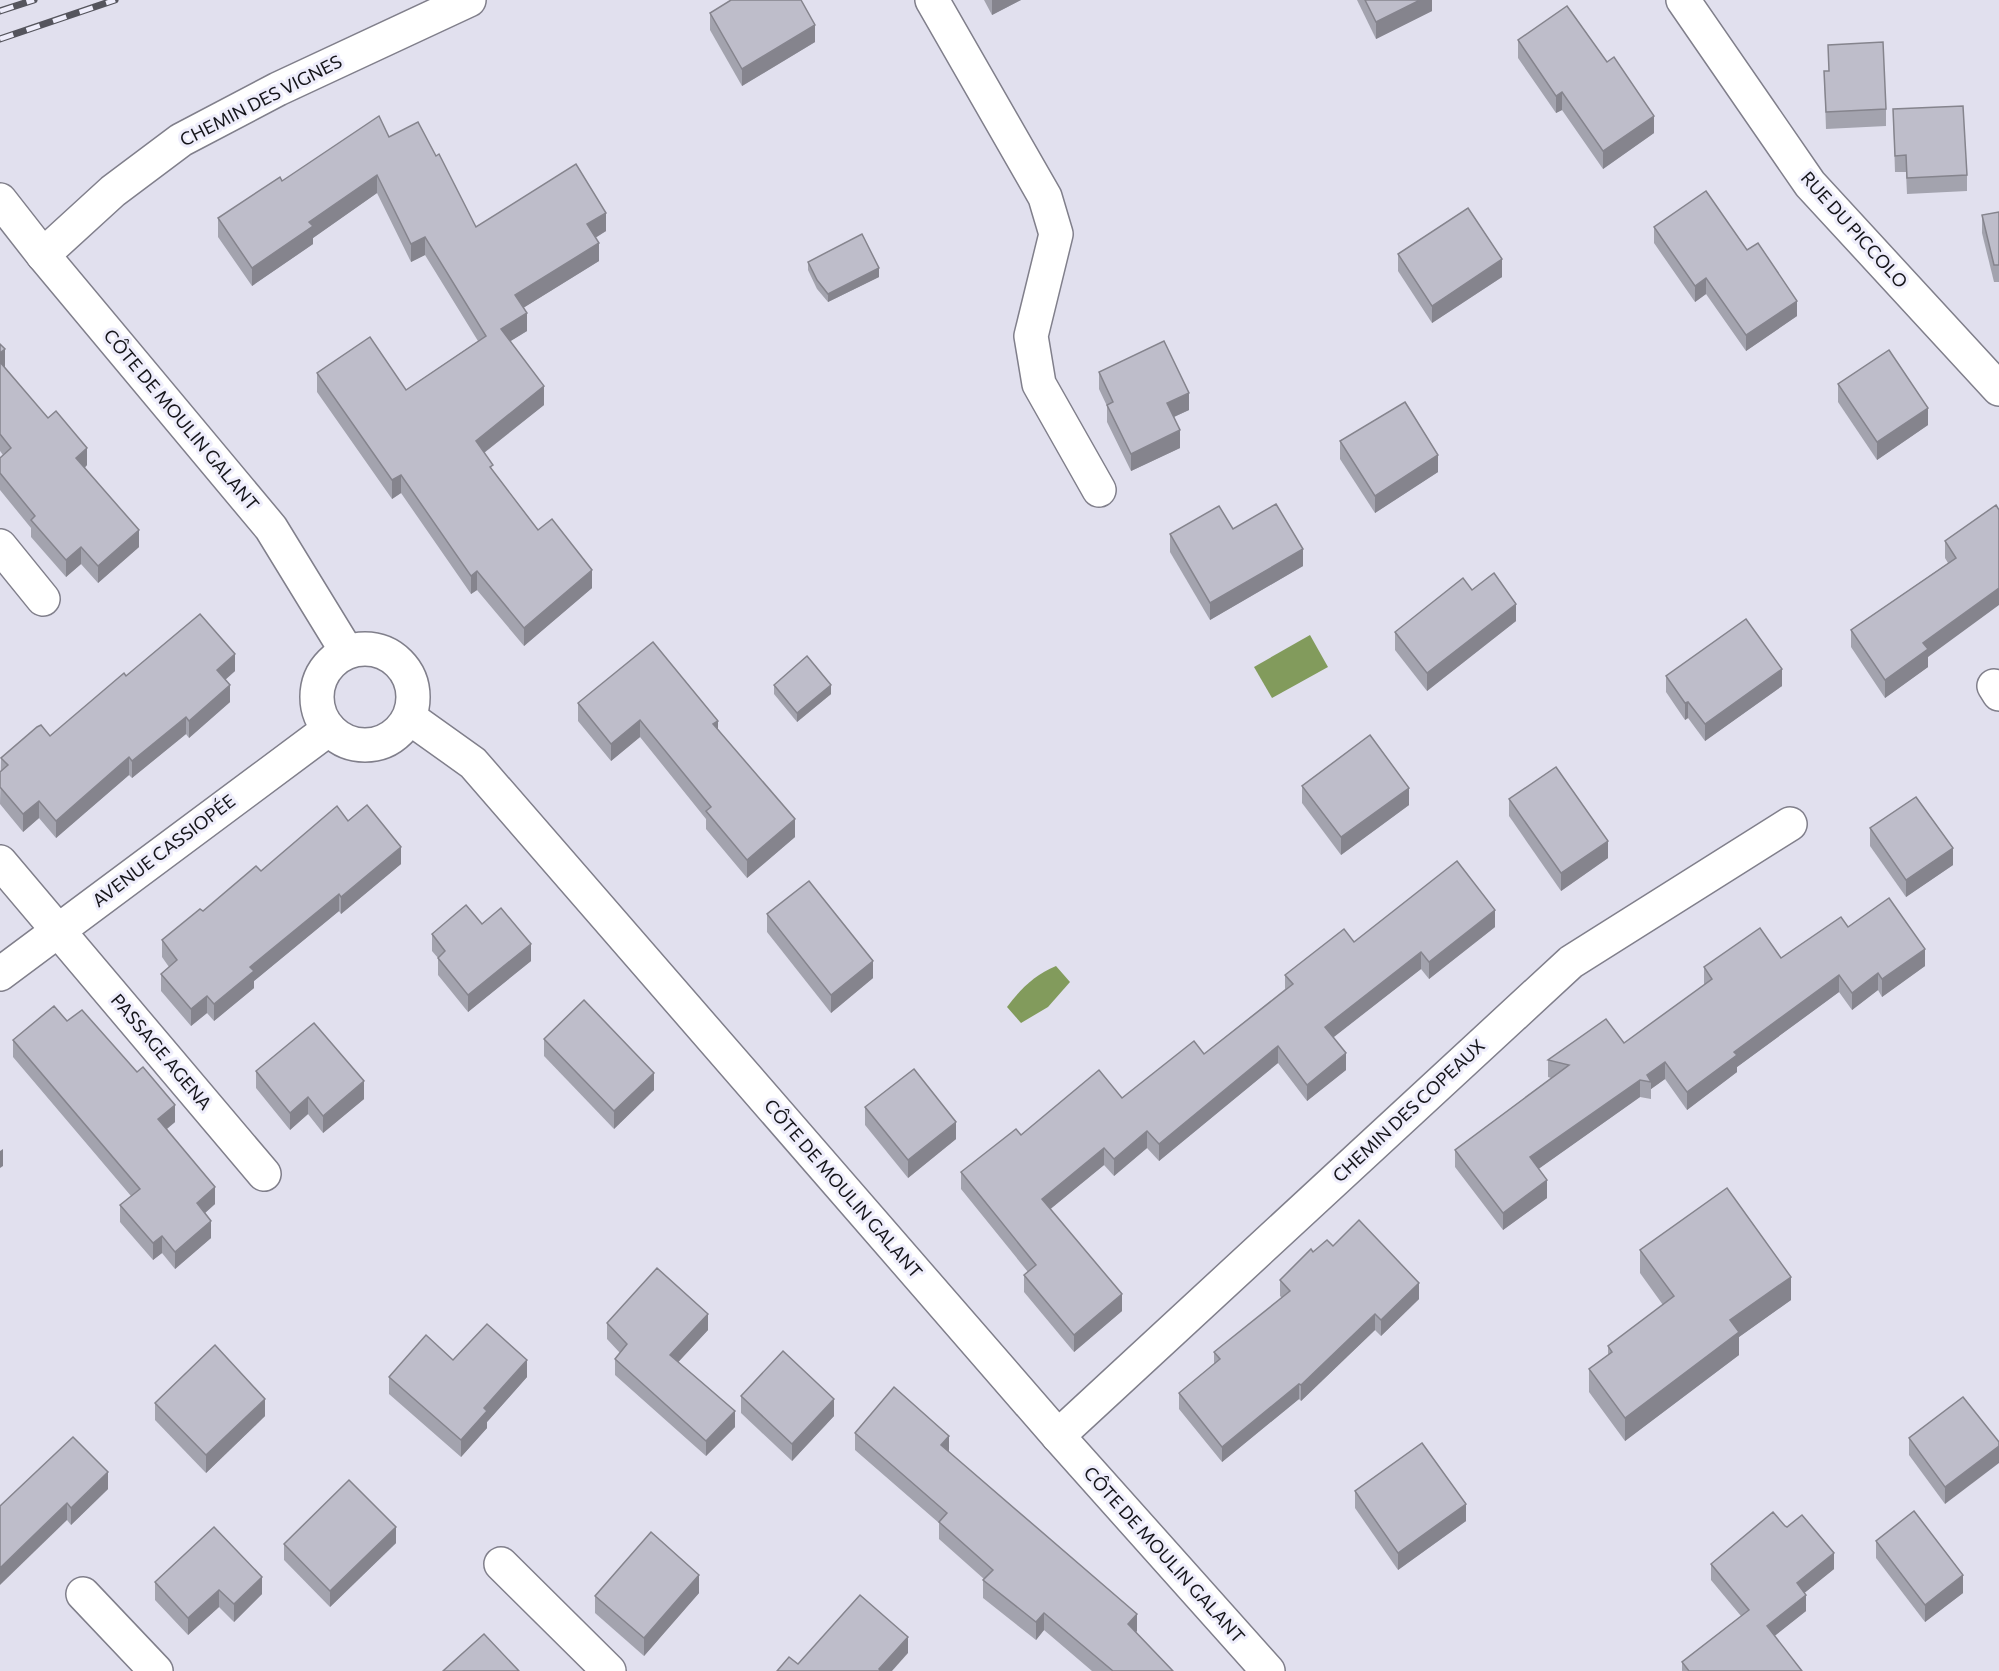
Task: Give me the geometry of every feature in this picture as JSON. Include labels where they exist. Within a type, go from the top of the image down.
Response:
[{"type":"street","name":"CHEMIN DES VIGNES","points":[[43,255],[114,191],[181,140],[278,88],[469,0]]},
{"type":"street","points":[[932,0],[1045,196],[1056,234],[1031,336],[1039,384],[1099,490]]},
{"type":"street","name":"RUE DU PICCOLO","points":[[1683,0],[1810,184],[1999,389]]},
{"type":"street","name":"CÔTE DE MOULIN GALANT","points":[[0,200],[43,255],[271,528],[347,652]]},
{"type":"street","points":[[0,546],[43,599]]},
{"type":"street","points":[[364,648],[395,658],[407,671],[414,695],[410,718],[396,735],[382,743],[366,746],[340,739],[329,729],[317,704],[318,687],[322,674],[333,661],[347,652],[364,648]]},
{"type":"street","name":"CÔTE DE MOULIN GALANT","points":[[410,718],[473,763],[1058,1436],[1268,1671]]},
{"type":"street","name":"AVENUE CASSIOPÉE","points":[[0,974],[329,729]]},
{"type":"street","name":"CHEMIN DES COPEAUX","points":[[1058,1436],[1571,962],[1790,824]]},
{"type":"street","name":"PASSAGE AGENA","points":[[0,862],[264,1174]]},
{"type":"street","points":[[501,1564],[609,1671]]},
{"type":"street","points":[[83,1594],[156,1671]]},
{"type":"shaded area","points":[[1310,635],[1328,667],[1272,698],[1254,667]]},
{"type":"shaded area","points":[[1056,966],[1070,982],[1048,1007],[1021,1023],[1007,1007],[1029,983]]},
{"type":"building","points":[[731,0],[801,0],[815,25],[742,69],[710,13]]},
{"type":"building","points":[[1365,0],[1420,0],[1376,22]]},
{"type":"building","points":[[1567,6],[1607,62],[1614,57],[1654,116],[1603,151],[1562,92],[1556,96],[1518,40]]},
{"type":"building","points":[[1883,42],[1886,109],[1826,112],[1824,71],[1829,71],[1828,45]]},
{"type":"building","points":[[1963,106],[1967,175],[1907,178],[1906,155],[1895,156],[1893,109]]},
{"type":"building","points":[[379,116],[389,137],[418,122],[436,156],[439,154],[476,227],[576,164],[606,213],[587,224],[599,243],[515,295],[527,313],[501,329],[544,386],[476,441],[493,465],[490,467],[538,530],[552,519],[592,570],[524,628],[477,571],[471,576],[401,475],[392,480],[317,373],[370,337],[406,390],[486,336],[425,237],[411,244],[377,175],[309,222],[313,226],[252,268],[218,218],[280,177],[282,181]]},
{"type":"building","points":[[1706,191],[1747,250],[1758,243],[1797,301],[1746,335],[1706,278],[1695,286],[1654,227]]},
{"type":"building","points":[[1468,208],[1502,259],[1432,306],[1398,254]]},
{"type":"building","points":[[1999,212],[1999,265],[1994,265],[1982,215]]},
{"type":"building","points":[[862,234],[879,268],[828,294],[817,280],[808,262]]},
{"type":"building","points":[[1164,341],[1189,393],[1167,403],[1180,430],[1131,454],[1107,405],[1113,402],[1099,372]]},
{"type":"building","points":[[1889,350],[1928,408],[1877,442],[1838,384]]},
{"type":"building","points":[[0,362],[48,418],[56,411],[87,448],[76,458],[139,530],[98,566],[81,547],[66,560],[31,520],[35,516],[0,473],[0,458],[11,448],[0,434]]},
{"type":"building","points":[[1405,402],[1438,455],[1375,496],[1340,441]]},
{"type":"building","points":[[1276,504],[1303,549],[1210,603],[1170,534],[1219,506],[1233,529]]},
{"type":"building","points":[[1996,505],[1999,510],[1999,588],[1923,643],[1928,649],[1885,680],[1851,630],[1956,558],[1945,541]]},
{"type":"building","points":[[1494,573],[1516,604],[1427,673],[1395,632],[1463,578],[1472,590]]},
{"type":"building","points":[[200,614],[235,654],[217,670],[230,685],[189,721],[186,717],[132,761],[129,757],[56,821],[39,801],[23,814],[0,787],[0,772],[8,765],[1,758],[41,725],[50,736],[124,673],[126,676]]},
{"type":"building","points":[[1746,619],[1782,669],[1705,724],[1688,702],[1685,703],[1666,676]]},
{"type":"building","points":[[653,642],[718,721],[713,724],[795,819],[747,860],[706,811],[711,807],[640,720],[611,744],[578,703]]},
{"type":"building","points":[[807,656],[831,685],[797,713],[774,685]]},
{"type":"building","points":[[1370,735],[1409,788],[1341,837],[1302,786]]},
{"type":"building","points":[[1556,767],[1608,841],[1561,873],[1509,799]]},
{"type":"building","points":[[1916,797],[1953,848],[1906,880],[1870,828]]},
{"type":"building","points":[[367,805],[401,847],[341,897],[339,894],[250,967],[254,971],[214,1004],[207,996],[191,1009],[161,974],[177,960],[162,940],[200,909],[203,911],[256,866],[261,871],[337,806],[348,821]]},
{"type":"building","points":[[1457,861],[1495,910],[1429,962],[1421,952],[1325,1027],[1346,1053],[1307,1085],[1278,1046],[1159,1144],[1147,1131],[1114,1159],[1104,1148],[1042,1199],[1122,1294],[1074,1335],[1024,1275],[1036,1265],[961,1172],[1016,1129],[1021,1135],[1099,1070],[1122,1098],[1194,1041],[1204,1054],[1293,984],[1285,975],[1344,929],[1354,942]]},
{"type":"building","points":[[809,881],[873,961],[831,995],[767,914]]},
{"type":"building","points":[[1889,898],[1925,949],[1882,979],[1878,973],[1852,993],[1839,975],[1734,1052],[1737,1055],[1687,1092],[1665,1062],[1647,1075],[1651,1082],[1640,1080],[1530,1157],[1547,1180],[1503,1213],[1455,1150],[1569,1065],[1548,1060],[1606,1019],[1624,1043],[1712,979],[1704,967],[1760,928],[1781,958],[1841,917],[1848,927]]},
{"type":"building","points":[[466,905],[482,924],[501,908],[531,944],[468,995],[438,958],[445,951],[432,934]]},
{"type":"building","points":[[584,1000],[654,1073],[614,1111],[544,1039]]},
{"type":"building","points":[[54,1006],[67,1021],[82,1010],[137,1072],[143,1067],[175,1105],[158,1119],[215,1187],[197,1203],[211,1221],[175,1252],[162,1236],[153,1243],[120,1205],[140,1189],[13,1040]]},
{"type":"building","points":[[314,1023],[364,1081],[323,1116],[308,1097],[290,1113],[256,1071]]},
{"type":"building","points":[[914,1069],[956,1122],[908,1160],[865,1107]]},
{"type":"building","points":[[1727,1188],[1791,1277],[1730,1320],[1739,1332],[1625,1418],[1589,1369],[1612,1352],[1608,1346],[1674,1296],[1640,1250]]},
{"type":"building","points":[[1359,1220],[1419,1283],[1381,1320],[1375,1314],[1301,1385],[1299,1384],[1222,1447],[1179,1393],[1220,1359],[1214,1352],[1290,1291],[1280,1280],[1311,1249],[1313,1252],[1327,1240],[1333,1246]]},
{"type":"building","points":[[657,1268],[708,1314],[670,1355],[735,1411],[706,1441],[615,1359],[627,1344],[607,1323]]},
{"type":"building","points":[[487,1324],[527,1360],[484,1408],[487,1411],[461,1440],[389,1377],[426,1335],[453,1360]]},
{"type":"building","points":[[215,1345],[265,1399],[206,1455],[155,1403]]},
{"type":"building","points":[[783,1351],[834,1399],[792,1444],[741,1396]]},
{"type":"building","points":[[894,1387],[949,1436],[941,1445],[1137,1614],[1128,1624],[1173,1671],[1113,1671],[1044,1613],[1036,1622],[983,1580],[993,1570],[939,1522],[947,1513],[855,1433]]},
{"type":"building","points":[[1963,1397],[1999,1442],[1999,1446],[1945,1487],[1909,1438]]},
{"type":"building","points":[[73,1437],[108,1472],[71,1508],[67,1503],[0,1568],[0,1506]]},
{"type":"building","points":[[1422,1443],[1466,1504],[1398,1553],[1355,1491]]},
{"type":"building","points":[[349,1480],[396,1527],[330,1591],[284,1544]]},
{"type":"building","points":[[1914,1511],[1963,1575],[1925,1605],[1876,1541]]},
{"type":"building","points":[[1773,1512],[1787,1527],[1802,1515],[1834,1553],[1797,1583],[1806,1595],[1767,1626],[1802,1671],[1689,1671],[1682,1662],[1749,1610],[1711,1564]]},
{"type":"building","points":[[214,1527],[262,1577],[234,1604],[219,1590],[188,1618],[155,1582]]},
{"type":"building","points":[[651,1532],[699,1575],[644,1638],[595,1596]]},
{"type":"building","points":[[860,1595],[908,1637],[879,1669],[881,1671],[777,1671],[789,1657],[798,1664]]},
{"type":"building","points":[[484,1634],[519,1671],[443,1671]]},
{"type":"railway","points":[[0,11],[34,0]]},
{"type":"railway","points":[[0,39],[115,0]]}]
